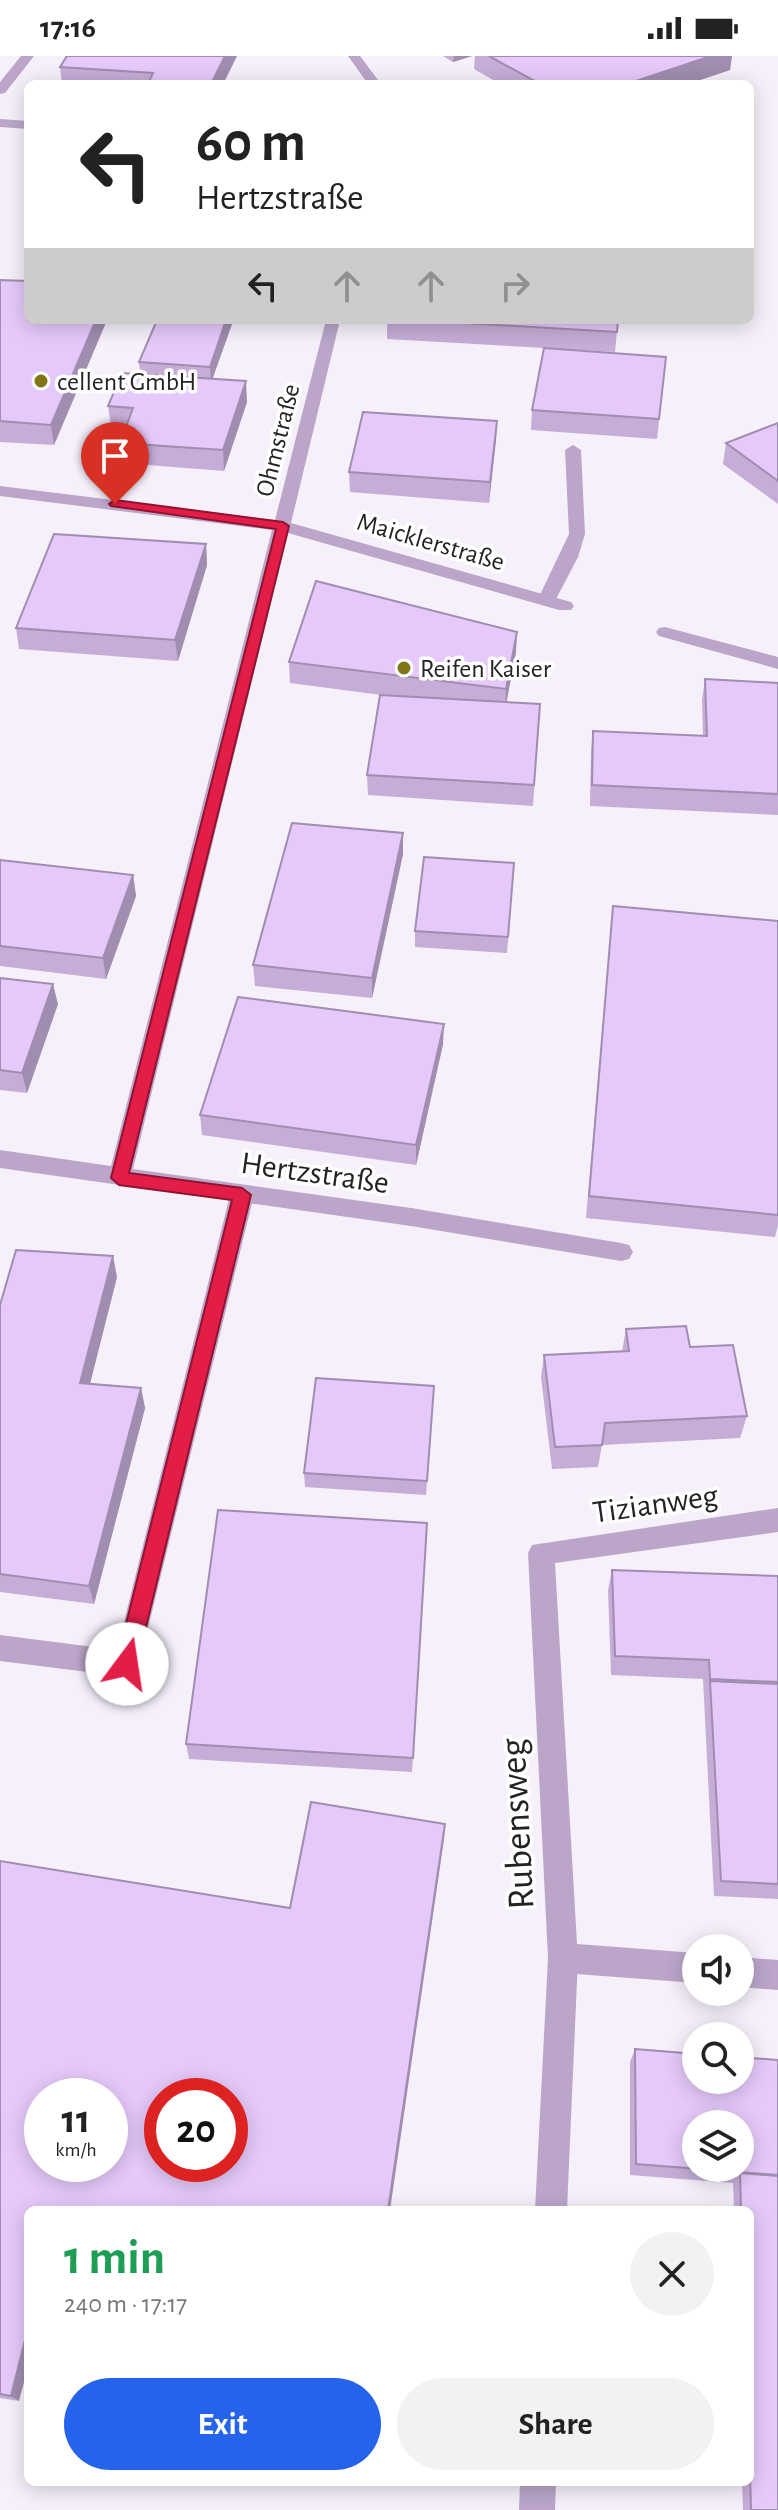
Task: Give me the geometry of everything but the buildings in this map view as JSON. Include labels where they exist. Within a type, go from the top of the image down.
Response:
[{"type":"street","points":[[0,90],[28,56]]},
{"type":"street","points":[[352,57],[372,80]]},
{"type":"street","points":[[0,123],[24,125]]},
{"type":"street","name":"Ohmstraße","points":[[119,1178],[332,324]]},
{"type":"street","points":[[546,601],[577,534],[573,450]]},
{"type":"street","name":"Maicklerstraße","points":[[0,491],[283,526],[565,606]]},
{"type":"street","points":[[665,632],[778,663]]},
{"type":"street","name":"Hertzstraße","points":[[0,1159],[411,1217],[621,1252]]},
{"type":"street","points":[[0,1648],[127,1664],[242,1195]]},
{"type":"street","name":"Tizianweg","points":[[541,1553],[778,1520]]},
{"type":"street","name":"Rubensweg","points":[[541,1553],[563,1958],[551,2206]]},
{"type":"street","points":[[563,1958],[682,1967]]},
{"type":"street","points":[[754,1973],[778,1975]]},
{"type":"street","points":[[537,2510],[538,2486]]},
{"type":"place","name":"cellent GmbH","points":[[41,381]]},
{"type":"place","name":"Reifen Kaiser","points":[[404,668]]},
{"type":"route","points":[[115,504],[283,526],[119,1178],[242,1195],[127,1664]]}]
